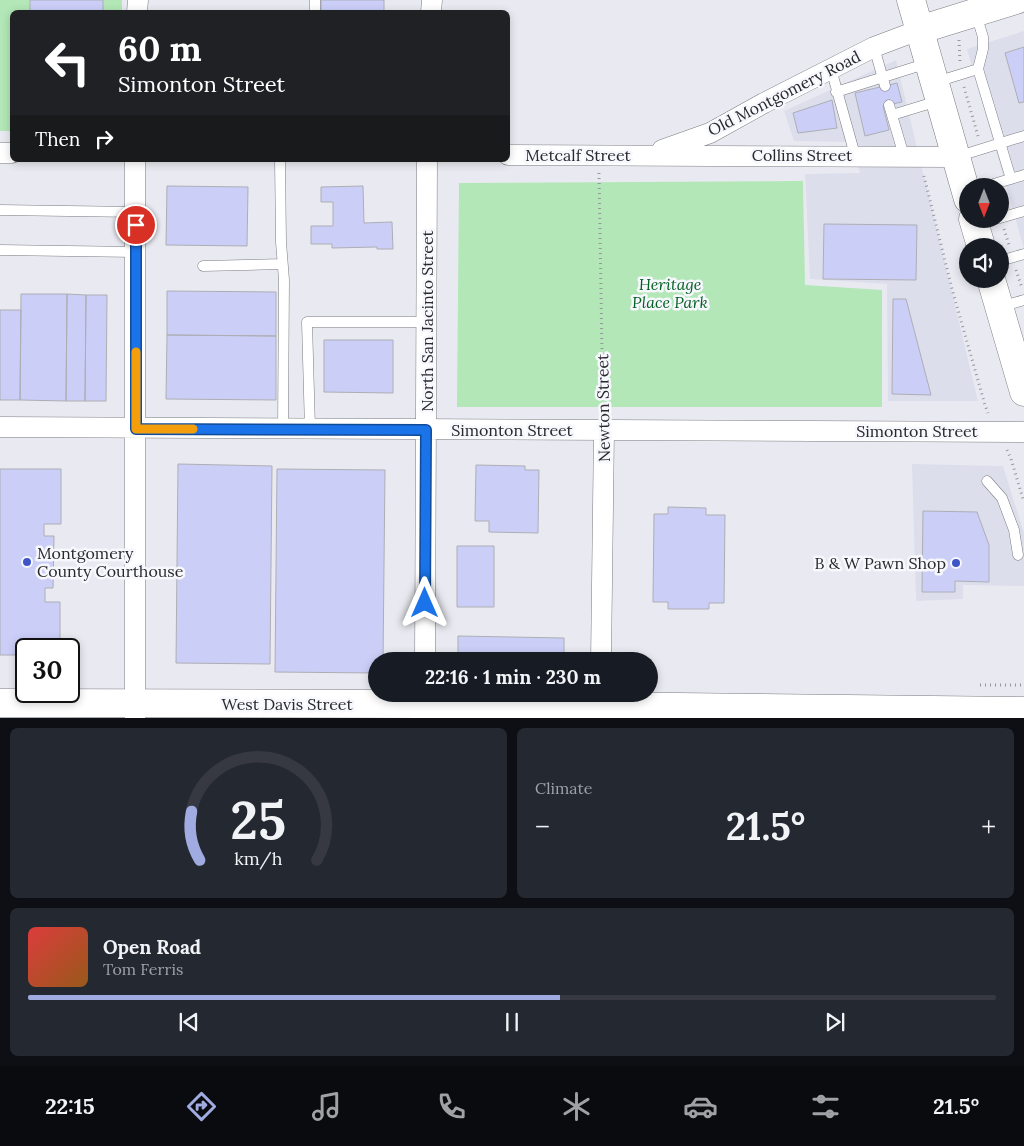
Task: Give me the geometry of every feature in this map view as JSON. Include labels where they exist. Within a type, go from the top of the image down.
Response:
[{"type":"main road","points":[[910,0],[955,157],[965,178]]},
{"type":"main road","points":[[919,30],[1016,0]]},
{"type":"main road","points":[[999,288],[1012,304],[1022,379]]},
{"type":"main road","name":"West Davis Street","points":[[0,703],[135,711],[424,706],[601,706],[756,713],[898,714],[1024,711]]},
{"type":"street","name":"Old Montgomery Road","points":[[648,154],[710,133],[764,102],[874,47],[919,30]]},
{"type":"street","name":"Metcalf Street","points":[[510,155],[648,154]]},
{"type":"street","name":"Collins Street","points":[[648,154],[955,157]]},
{"type":"street","points":[[135,711],[136,162]]},
{"type":"street","name":"North San Jacinto Street","points":[[425,652],[427,162]]},
{"type":"street","name":"Simonton Street","points":[[0,427],[283,430],[1024,432]]},
{"type":"street","name":"Newton Street","points":[[602,652],[604,430]]},
{"type":"lane","points":[[976,12],[983,37],[983,49],[978,69],[1011,179],[1024,175]]},
{"type":"lane","points":[[874,47],[884,81]]},
{"type":"lane","points":[[831,69],[855,155]]},
{"type":"lane","points":[[836,92],[884,81],[933,82],[978,69]]},
{"type":"lane","points":[[892,115],[933,82]]},
{"type":"lane","points":[[889,105],[912,156]]},
{"type":"lane","points":[[955,157],[1024,136]]},
{"type":"lane","points":[[280,162],[284,280],[283,430]]},
{"type":"lane","points":[[0,210],[136,212]]},
{"type":"lane","points":[[1009,216],[1024,211]]},
{"type":"lane","points":[[0,250],[136,252]]},
{"type":"lane","points":[[1009,258],[1024,254]]},
{"type":"lane","points":[[203,266],[282,264]]},
{"type":"lane","points":[[310,430],[307,322],[426,322]]},
{"type":"lane","points":[[988,481],[1002,498],[1019,529],[1018,555]]},
{"type":"path","points":[[959,42],[960,74],[981,150]]},
{"type":"path","name":"Newton Street","points":[[599,155],[604,430]]},
{"type":"path","points":[[912,156],[952,288],[984,405],[1011,459],[1024,502]]},
{"type":"shaded area","points":[[1024,31],[1024,249],[1009,196],[1009,178],[1004,178],[967,49]]},
{"type":"shaded area","points":[[896,60],[978,401],[888,401],[887,284],[810,279],[805,174],[860,173],[851,142],[794,141],[784,111]]},
{"type":"shaded area","points":[[912,464],[1003,466],[1024,533],[1024,586],[963,585],[963,599],[916,601]]},
{"type":"green space","points":[[0,0],[122,0],[122,10],[10,10],[10,131],[0,131]]},
{"type":"green space","name":"Heritage Place Park","points":[[803,181],[805,285],[882,290],[882,407],[457,407],[459,183]]},
{"type":"building","points":[[30,0],[103,0],[103,10],[30,10]]},
{"type":"building","points":[[321,0],[384,0],[384,10],[321,10]]},
{"type":"building","points":[[1024,47],[1024,102],[1019,103],[1005,53]]},
{"type":"building","points":[[897,83],[902,102],[883,106],[889,130],[865,136],[855,93]]},
{"type":"building","points":[[832,100],[837,128],[798,133],[793,113]]},
{"type":"building","points":[[167,186],[248,187],[247,246],[166,245]]},
{"type":"building","points":[[363,186],[364,223],[392,222],[393,249],[377,249],[377,247],[332,248],[332,244],[311,244],[311,226],[333,226],[333,202],[321,202],[321,187]]},
{"type":"building","points":[[824,224],[917,225],[916,280],[823,279]]},
{"type":"building","points":[[167,291],[276,292],[276,336],[167,335]]},
{"type":"building","points":[[21,294],[67,294],[66,401],[20,400]]},
{"type":"building","points":[[67,294],[86,295],[85,401],[66,401]]},
{"type":"building","points":[[86,295],[107,295],[106,401],[85,401]]},
{"type":"building","points":[[893,299],[906,299],[931,395],[892,394]]},
{"type":"building","points":[[0,310],[21,310],[20,400],[0,400]]},
{"type":"building","points":[[167,335],[276,336],[276,400],[166,399]]},
{"type":"building","points":[[324,340],[393,340],[393,393],[324,392]]},
{"type":"building","points":[[178,464],[272,466],[270,664],[176,663]]},
{"type":"building","points":[[476,465],[525,466],[525,470],[539,470],[538,533],[489,532],[489,521],[475,521]]},
{"type":"building","name":"Montgomery County Courthouse","points":[[0,469],[61,469],[61,524],[44,524],[44,536],[54,536],[53,588],[45,588],[45,602],[60,602],[60,638],[15,638],[15,655],[0,655]]},
{"type":"building","points":[[277,469],[385,470],[383,652],[368,652],[368,673],[275,672]]},
{"type":"building","points":[[668,507],[706,508],[706,515],[725,515],[724,603],[709,603],[709,609],[668,609],[668,602],[653,602],[654,514],[668,514]]},
{"type":"building","name":"B & W Pawn Shop","points":[[923,511],[977,512],[989,545],[989,582],[955,581],[955,592],[922,592]]},
{"type":"building","points":[[457,546],[494,546],[494,607],[457,607]]},
{"type":"building","points":[[458,636],[564,638],[564,652],[458,652]]},
{"type":"slow traffic","points":[[136,352],[136,429],[193,429]]},
{"type":"place","name":"Montgomery County Courthouse","points":[[27,562]]},
{"type":"place","name":"B & W Pawn Shop","points":[[956,563]]},
{"type":"route","points":[[136,225],[136,429],[426,430],[425,603]]}]
